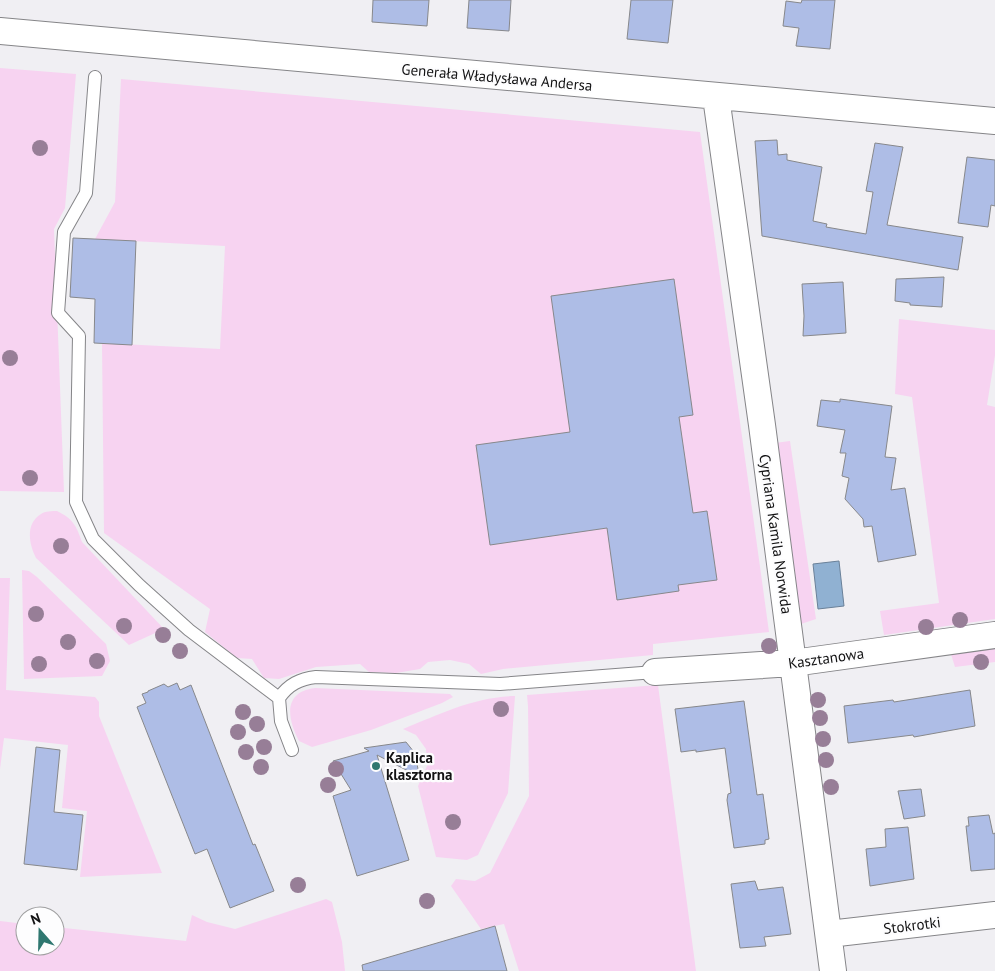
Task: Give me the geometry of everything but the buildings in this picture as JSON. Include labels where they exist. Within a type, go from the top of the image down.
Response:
[{"type":"street","name":"Generała Władysława Andersa","points":[[0,31],[995,121]]},
{"type":"street","name":"Cypriana Kamila Norwida","points":[[716,97],[834,971]]},
{"type":"street","name":"Kasztanowa","points":[[655,672],[794,664],[995,634]]},
{"type":"street","name":"Stokrotki","points":[[829,934],[995,915]]},
{"type":"lane","points":[[94,77],[86,192],[64,232],[58,314],[79,336],[76,502],[93,539],[139,585],[189,630],[279,698]]},
{"type":"lane","points":[[292,750],[281,721],[279,698],[292,684],[303,678],[500,684],[655,672]]},
{"type":"shaded area","points":[[0,68],[76,74],[65,208],[54,229],[64,492],[0,491]]},
{"type":"shaded area","points":[[121,79],[700,132],[769,632],[653,644],[653,655],[503,669],[481,674],[469,664],[450,660],[428,662],[420,669],[396,673],[369,672],[360,664],[316,667],[279,679],[264,678],[252,659],[237,658],[205,632],[210,609],[104,533],[102,343],[220,349],[225,246],[95,239],[115,202]]},
{"type":"shaded area","points":[[899,319],[995,330],[995,355],[987,405],[995,407],[995,619],[884,635],[880,611],[939,603],[912,397],[895,394]]},
{"type":"shaded area","points":[[790,441],[816,619],[801,624],[775,443]]},
{"type":"shaded area","points":[[57,511],[70,520],[76,527],[82,542],[164,629],[129,645],[36,558],[30,541],[32,523],[43,513]]},
{"type":"shaded area","points":[[22,570],[29,571],[37,577],[106,644],[110,661],[102,676],[24,679]]},
{"type":"shaded area","points":[[0,578],[10,578],[6,690],[95,697],[99,702],[99,716],[162,873],[80,877],[87,811],[62,808],[68,745],[4,738],[0,769]]},
{"type":"shaded area","points":[[995,645],[995,662],[955,667],[950,651]]},
{"type":"shaded area","points":[[658,685],[696,971],[519,971],[504,924],[481,929],[451,886],[456,879],[475,881],[490,873],[529,796],[527,695]]},
{"type":"shaded area","points":[[315,688],[450,694],[453,697],[371,730],[312,747],[299,741],[292,724],[290,707],[297,695],[305,690]]},
{"type":"shaded area","points":[[515,696],[508,793],[478,855],[467,860],[436,857],[418,786],[427,766],[426,749],[416,735],[403,729],[471,703],[485,699]]},
{"type":"shaded area","points":[[326,899],[332,902],[342,942],[345,971],[0,971],[0,921],[15,923],[15,956],[65,956],[65,928],[186,941],[192,915],[207,922],[235,929]]},
{"type":"water","points":[[839,561],[844,606],[818,609],[813,564]]},
{"type":"place","name":"Kaplica klasztorna","points":[[376,766]]}]
